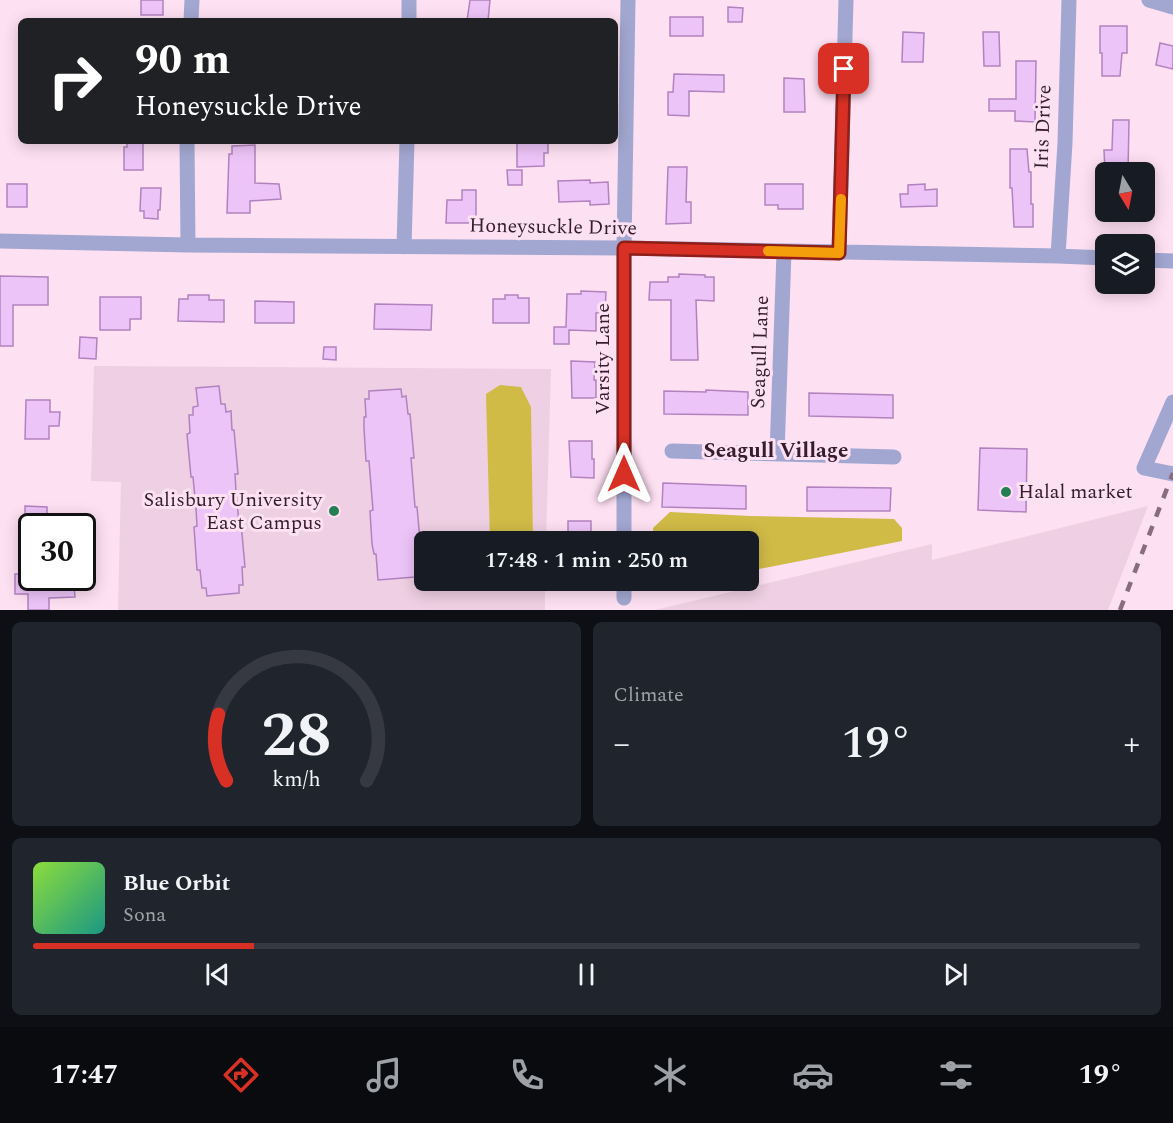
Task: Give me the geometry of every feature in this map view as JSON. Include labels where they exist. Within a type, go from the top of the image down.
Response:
[{"type":"street","points":[[191,18],[192,0]]},
{"type":"street","points":[[409,0],[409,18]]},
{"type":"street","name":"Varsity Lane","points":[[624,531],[624,248],[628,0]]},
{"type":"street","points":[[839,253],[846,0]]},
{"type":"street","name":"Iris Drive","points":[[1058,256],[1065,142],[1069,0]]},
{"type":"street","points":[[1149,0],[1173,7]]},
{"type":"street","points":[[187,144],[188,246]]},
{"type":"street","points":[[404,247],[406,144]]},
{"type":"street","name":"Honeysuckle Drive","points":[[0,241],[188,246],[624,248],[1095,258]]},
{"type":"street","name":"Seagull Lane","points":[[777,454],[784,252]]},
{"type":"street","points":[[1155,260],[1173,261]]},
{"type":"street","points":[[1173,402],[1144,468],[1173,474]]},
{"type":"street","points":[[672,451],[894,457]]},
{"type":"street","points":[[624,591],[624,598]]},
{"type":"shaded area","name":"Salisbury University East Campus","points":[[94,366],[551,369],[546,531],[414,531],[414,591],[545,591],[545,610],[118,610],[121,482],[91,481]]},
{"type":"shaded area","points":[[500,385],[521,387],[531,407],[533,531],[490,531],[486,394]]},
{"type":"shaded area","points":[[1148,506],[1108,610],[655,610],[735,591],[759,591],[759,585],[932,544],[932,560]]},
{"type":"shaded area","points":[[670,512],[894,519],[902,528],[902,541],[759,569],[759,531],[653,531],[653,528]]},
{"type":"building","points":[[141,0],[163,0],[163,15],[141,15]]},
{"type":"building","points":[[470,0],[490,0],[488,18],[467,18]]},
{"type":"building","points":[[728,7],[743,8],[742,22],[728,22]]},
{"type":"building","points":[[670,17],[703,17],[703,36],[670,36]]},
{"type":"building","points":[[1100,26],[1127,26],[1127,53],[1122,53],[1120,76],[1102,76]]},
{"type":"building","points":[[903,32],[924,33],[923,62],[902,62]]},
{"type":"building","points":[[983,32],[999,32],[1000,66],[984,66]]},
{"type":"building","points":[[1160,43],[1173,46],[1173,69],[1156,65]]},
{"type":"building","points":[[1016,61],[1036,61],[1035,122],[1015,121],[1015,111],[989,111],[989,99],[1016,99]]},
{"type":"building","points":[[674,74],[724,75],[724,92],[689,91],[689,116],[668,115],[668,92],[673,92]]},
{"type":"building","points":[[784,78],[804,79],[805,112],[784,112]]},
{"type":"building","points":[[1113,120],[1129,120],[1128,162],[1105,162],[1104,150],[1112,150]]},
{"type":"building","points":[[127,144],[143,144],[143,170],[124,170],[124,147],[127,147]]},
{"type":"building","points":[[517,144],[548,144],[548,153],[544,153],[544,166],[517,167]]},
{"type":"building","points":[[255,145],[255,183],[279,184],[281,199],[250,201],[250,213],[227,213],[229,154],[232,154],[232,146]]},
{"type":"building","points":[[1010,149],[1027,149],[1029,172],[1031,172],[1033,227],[1014,227],[1012,188],[1010,188]]},
{"type":"building","points":[[668,167],[687,167],[686,202],[691,202],[691,223],[666,224]]},
{"type":"building","points":[[507,170],[522,170],[522,185],[508,185]]},
{"type":"building","points":[[590,180],[590,183],[608,182],[609,204],[590,205],[590,201],[559,202],[558,181]]},
{"type":"building","points":[[7,184],[27,184],[27,207],[7,207]]},
{"type":"building","points":[[765,184],[803,184],[803,209],[778,209],[778,205],[765,205]]},
{"type":"building","points":[[925,184],[925,190],[937,189],[937,206],[901,207],[900,194],[908,194],[908,185]]},
{"type":"building","points":[[141,188],[161,188],[158,219],[144,218],[144,211],[140,211]]},
{"type":"building","points":[[462,190],[476,190],[476,218],[472,218],[473,223],[446,223],[447,200],[462,200]]},
{"type":"building","points":[[679,274],[714,277],[714,301],[696,300],[698,360],[671,360],[671,300],[649,300],[650,282],[668,282],[668,277],[679,277]]},
{"type":"building","points":[[0,276],[48,277],[48,305],[13,305],[13,346],[0,346]]},
{"type":"building","points":[[581,291],[606,292],[605,313],[596,313],[596,331],[569,330],[569,344],[554,344],[554,327],[566,327],[567,294],[581,294]]},
{"type":"building","points":[[188,295],[209,295],[209,300],[224,300],[224,322],[178,321],[179,299],[188,299]]},
{"type":"building","points":[[505,295],[529,298],[529,323],[493,323],[493,299],[505,299]]},
{"type":"building","points":[[100,297],[141,297],[141,319],[130,319],[130,330],[100,330]]},
{"type":"building","points":[[255,301],[294,302],[294,323],[255,323]]},
{"type":"building","points":[[375,304],[432,305],[431,330],[374,329]]},
{"type":"building","points":[[80,337],[97,338],[96,359],[79,358]]},
{"type":"building","points":[[324,347],[336,347],[336,360],[323,359]]},
{"type":"building","points":[[571,361],[595,362],[596,398],[572,398]]},
{"type":"building","points":[[219,386],[221,404],[225,404],[226,412],[231,411],[232,430],[234,430],[238,474],[235,474],[236,492],[245,567],[242,567],[243,585],[239,585],[239,593],[207,596],[206,588],[202,588],[200,570],[197,570],[194,527],[197,526],[196,508],[187,434],[190,433],[189,415],[193,415],[193,407],[198,406],[196,388]]},
{"type":"building","points":[[401,389],[402,397],[406,396],[408,414],[410,414],[414,458],[411,458],[419,531],[414,531],[414,577],[378,580],[376,554],[374,554],[372,544],[370,511],[373,510],[364,428],[365,399],[369,399],[369,391]]},
{"type":"building","points":[[706,390],[748,392],[748,415],[664,414],[664,391],[706,392]]},
{"type":"building","points":[[809,393],[893,395],[893,418],[809,416]]},
{"type":"building","points":[[26,400],[50,400],[50,412],[60,412],[59,426],[49,426],[49,439],[25,439]]},
{"type":"building","points":[[569,441],[592,441],[594,478],[571,477]]},
{"type":"building","points":[[980,448],[1027,449],[1026,512],[978,510]]},
{"type":"building","points":[[663,483],[746,486],[746,509],[662,507]]},
{"type":"building","points":[[807,487],[891,488],[890,511],[807,511]]},
{"type":"building","points":[[25,506],[47,507],[47,513],[25,513]]},
{"type":"building","points":[[568,521],[591,521],[591,531],[568,531]]},
{"type":"building","points":[[15,574],[18,574],[18,591],[74,591],[75,597],[49,598],[49,610],[28,610],[28,594],[15,594]]},
{"type":"railway","points":[[1120,610],[1173,473]]},
{"type":"slow traffic","points":[[768,251],[839,253],[841,199]]},
{"type":"place","name":"Halal market","points":[[1006,492]]},
{"type":"place","name":"Salisbury University East Campus","points":[[334,511]]},
{"type":"district","name":"Seagull Village","points":[[776,451]]},
{"type":"route","points":[[624,474],[624,248],[839,253],[844,69]]}]
